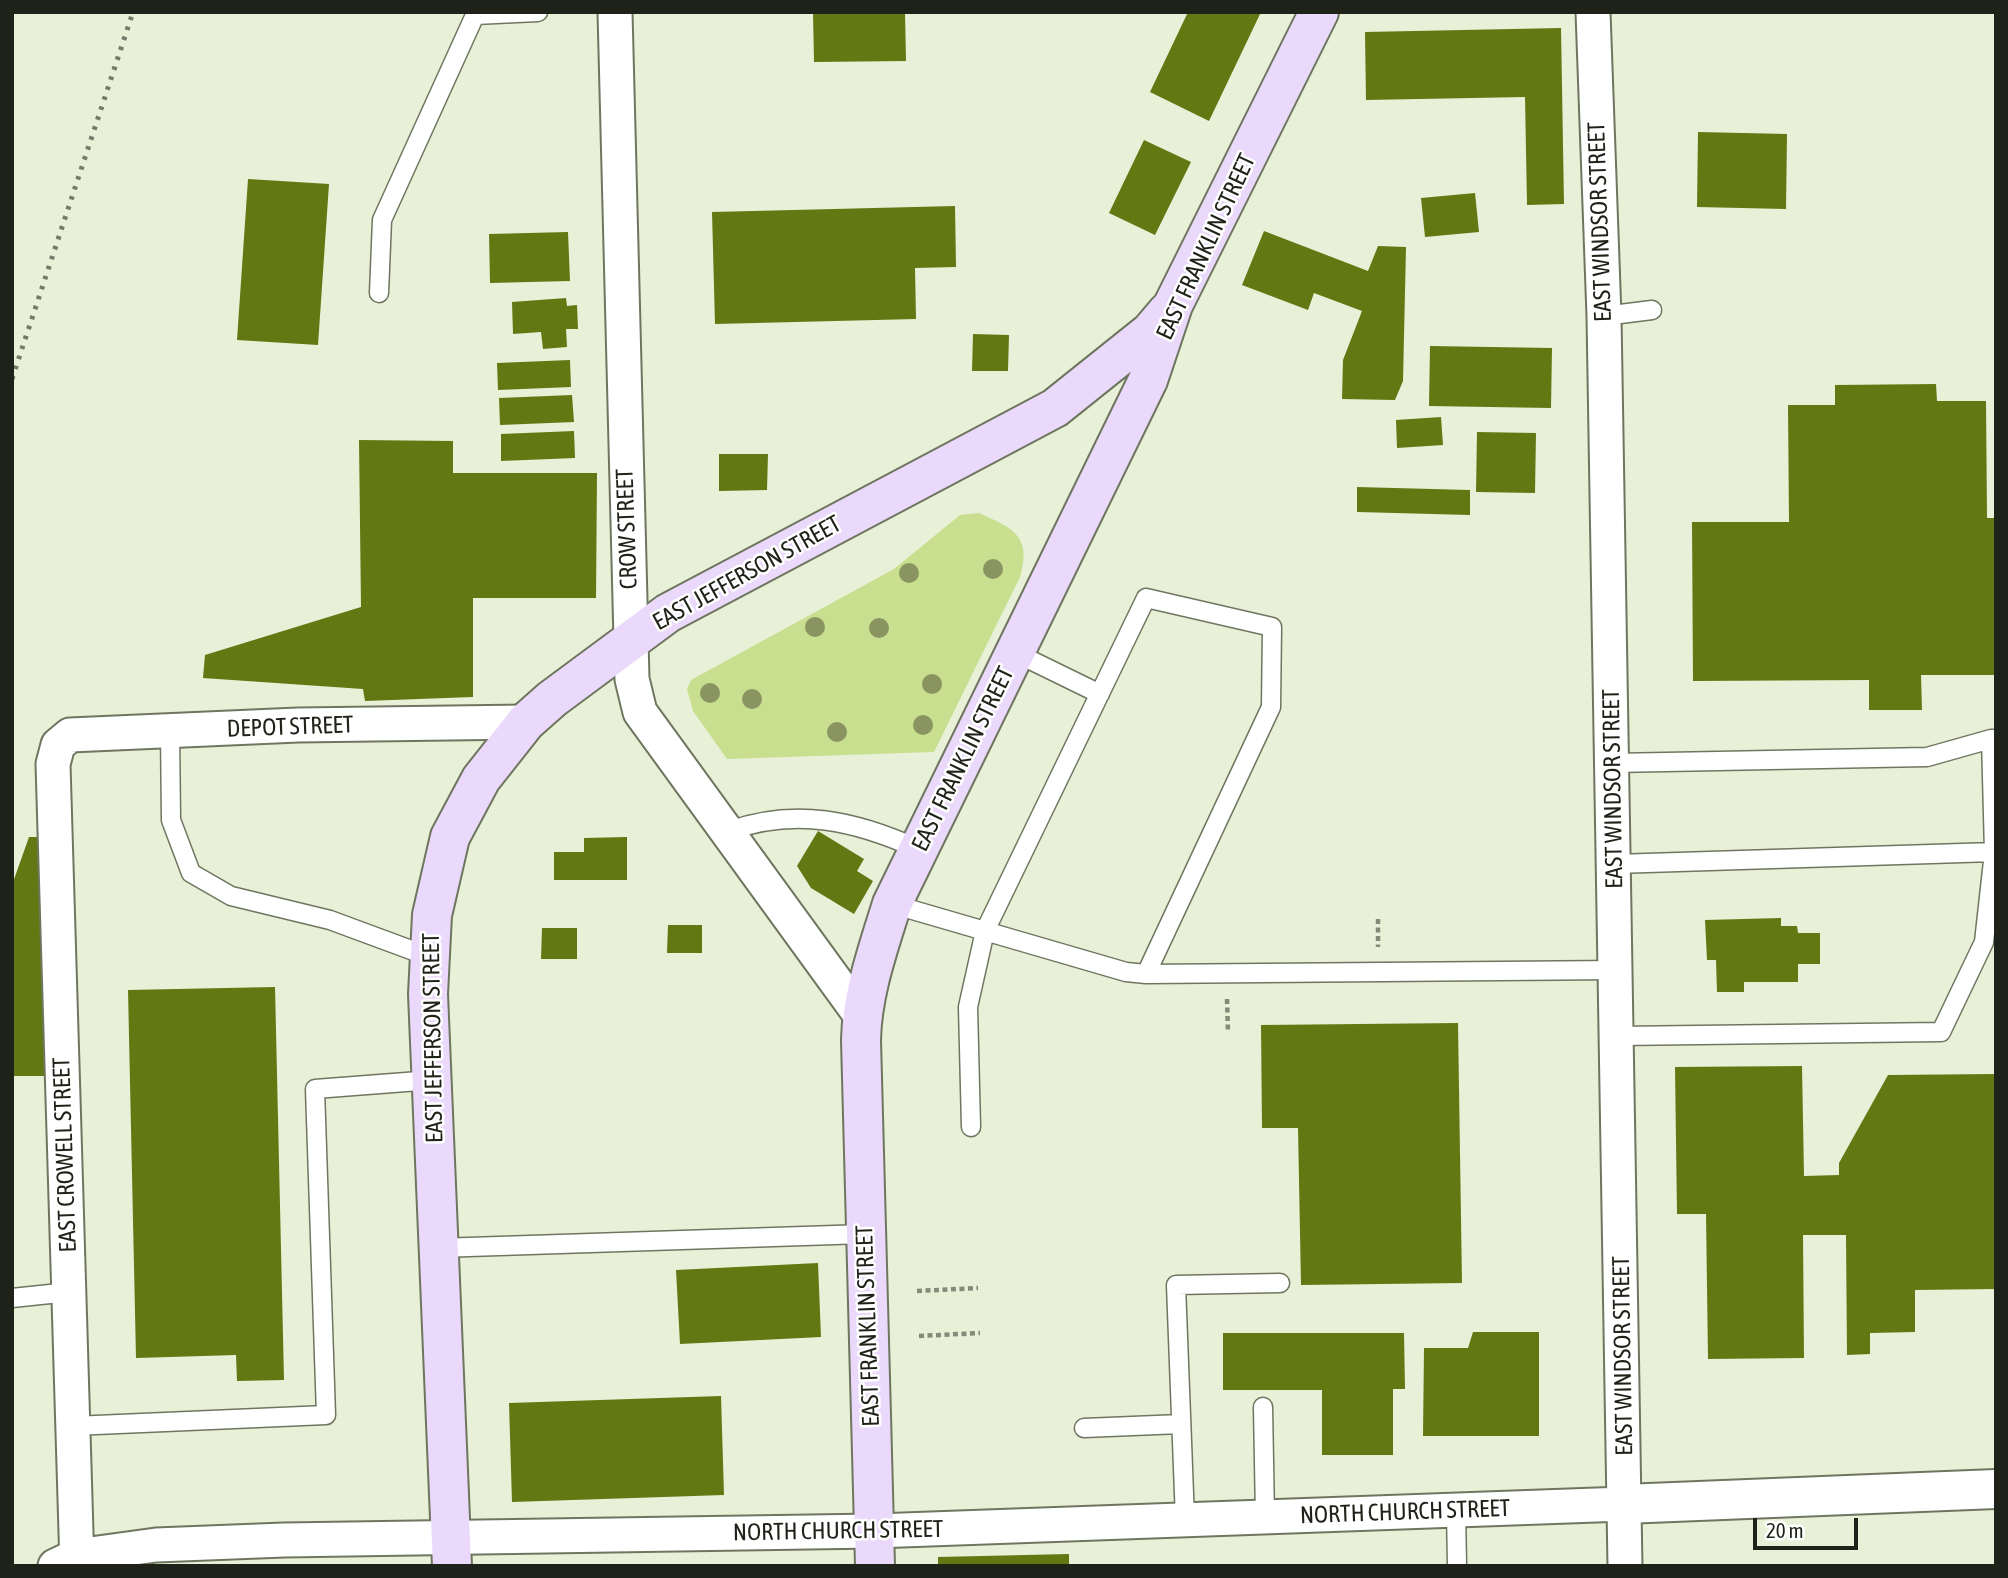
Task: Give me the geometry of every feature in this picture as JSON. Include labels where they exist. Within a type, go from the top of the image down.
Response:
[{"type":"main road","name":"EAST FRANKLIN STREET","points":[[875,1548],[861,1016],[892,904],[1148,380],[1173,305],[1319,12]]},
{"type":"main road","name":"EAST JEFFERSON STREET","points":[[451,1551],[432,1080],[430,957],[432,915],[450,837],[481,779],[526,722],[668,613],[1055,408],[1150,332],[1173,305]]},
{"type":"street","name":"CROW STREET","points":[[615,12],[629,642],[632,679],[640,712],[861,1016]]},
{"type":"street","name":"EAST WINDSOR STREET","points":[[1594,12],[1604,316],[1613,763],[1625,1566]]},
{"type":"street","name":"DEPOT STREET","points":[[58,745],[70,735],[526,722]]},
{"type":"street","name":"EAST CROWELL STREET","points":[[58,745],[53,764],[73,1426],[69,1562]]},
{"type":"street","points":[[1624,1504],[1996,1489]]},
{"type":"street","name":"NORTH CHURCH STREET","points":[[69,1562],[156,1545],[451,1551],[875,1548],[1185,1520],[1624,1504]]},
{"type":"lane","points":[[379,293],[382,220],[475,15],[538,12]]},
{"type":"lane","points":[[1604,316],[1652,310]]},
{"type":"lane","points":[[971,1128],[968,1007],[985,931],[1146,598],[1272,627],[1271,707],[1146,974]]},
{"type":"lane","points":[[1014,652],[1100,694]]},
{"type":"lane","points":[[170,731],[171,820],[191,873],[231,896],[330,920],[430,957]]},
{"type":"lane","points":[[1613,763],[1927,757],[1994,739],[1994,852],[1984,942],[1941,1032],[1618,1036]]},
{"type":"lane","points":[[729,831],[751,823],[837,820],[876,831],[918,849]]},
{"type":"lane","points":[[1615,864],[1994,852]]},
{"type":"lane","points":[[892,904],[1126,972],[1146,974],[1617,970]]},
{"type":"lane","points":[[73,1426],[326,1415],[315,1089],[432,1080]]},
{"type":"lane","points":[[439,1248],[866,1234]]},
{"type":"lane","points":[[1185,1520],[1176,1285],[1280,1283]]},
{"type":"lane","points":[[12,1298],[69,1292]]},
{"type":"lane","points":[[1263,1407],[1265,1517]]},
{"type":"lane","points":[[1084,1428],[1181,1424]]},
{"type":"lane","points":[[1456,1510],[1457,1566]]},
{"type":"path","points":[[1226,975],[1228,1033]]},
{"type":"path","points":[[917,1291],[978,1289]]},
{"type":"path","points":[[919,1336],[980,1333]]},
{"type":"green space","points":[[979,513],[1017,535],[1023,552],[1023,563],[1020,577],[934,752],[727,759],[693,711],[687,689],[691,680],[894,569],[960,515]]},
{"type":"building","points":[[813,12],[905,12],[906,61],[814,62]]},
{"type":"building","points":[[1188,12],[1261,12],[1209,121],[1150,92]]},
{"type":"building","points":[[1561,28],[1564,204],[1527,205],[1525,97],[1366,100],[1365,32]]},
{"type":"building","points":[[1698,132],[1787,134],[1786,209],[1697,207]]},
{"type":"building","points":[[1144,140],[1191,162],[1155,235],[1109,213]]},
{"type":"building","points":[[248,179],[329,184],[318,345],[237,340]]},
{"type":"building","points":[[1475,193],[1479,232],[1425,237],[1421,198]]},
{"type":"building","points":[[955,206],[956,267],[915,268],[916,319],[715,324],[712,212]]},
{"type":"building","points":[[1264,231],[1368,271],[1378,246],[1406,247],[1403,381],[1395,400],[1342,399],[1343,360],[1362,311],[1314,293],[1308,310],[1242,285]]},
{"type":"building","points":[[568,232],[570,281],[490,283],[489,234]]},
{"type":"building","points":[[566,298],[567,306],[577,305],[578,329],[566,329],[567,347],[543,349],[541,332],[513,334],[512,302]]},
{"type":"building","points":[[973,334],[1009,335],[1008,371],[972,371]]},
{"type":"building","points":[[1430,346],[1552,348],[1551,408],[1429,406]]},
{"type":"building","points":[[570,360],[571,387],[498,390],[497,363]]},
{"type":"building","points":[[1936,384],[1937,401],[1986,401],[1987,518],[1996,518],[1996,675],[1921,675],[1922,710],[1869,710],[1869,680],[1693,681],[1692,522],[1789,522],[1788,405],[1835,405],[1835,385]]},
{"type":"building","points":[[572,395],[574,422],[500,425],[499,398]]},
{"type":"building","points":[[1441,417],[1443,445],[1397,448],[1396,420]]},
{"type":"building","points":[[574,431],[575,458],[501,461],[501,434]]},
{"type":"building","points":[[1477,432],[1536,433],[1535,493],[1476,492]]},
{"type":"building","points":[[359,440],[453,441],[453,473],[597,473],[596,598],[473,598],[473,697],[365,701],[363,689],[203,678],[205,655],[361,607]]},
{"type":"building","points":[[719,454],[768,454],[767,490],[719,491]]},
{"type":"building","points":[[1357,487],[1470,490],[1470,515],[1357,512]]},
{"type":"building","points":[[818,831],[864,859],[857,871],[873,881],[854,914],[811,888],[797,866]]},
{"type":"building","points":[[29,837],[44,837],[48,1076],[12,1076],[12,885]]},
{"type":"building","points":[[627,837],[627,880],[554,880],[554,852],[584,852],[584,838]]},
{"type":"building","points":[[1781,918],[1781,926],[1797,926],[1798,933],[1820,933],[1820,964],[1798,964],[1798,982],[1744,982],[1744,992],[1717,992],[1716,960],[1707,960],[1705,920]]},
{"type":"building","points":[[668,925],[702,925],[702,953],[667,953]]},
{"type":"building","points":[[542,928],[577,928],[577,959],[541,959]]},
{"type":"building","points":[[275,987],[284,1380],[237,1381],[236,1355],[136,1358],[128,990]]},
{"type":"building","points":[[1458,1023],[1462,1283],[1301,1285],[1298,1128],[1262,1128],[1261,1025]]},
{"type":"building","points":[[1802,1066],[1804,1176],[1839,1175],[1839,1163],[1888,1075],[1996,1074],[1996,1289],[1915,1290],[1915,1332],[1870,1333],[1870,1354],[1847,1355],[1846,1235],[1803,1235],[1804,1358],[1708,1359],[1706,1214],[1677,1214],[1675,1067]]},
{"type":"building","points":[[818,1263],[821,1337],[680,1344],[676,1270]]},
{"type":"building","points":[[1473,1332],[1539,1332],[1539,1436],[1423,1436],[1424,1348],[1468,1348]]},
{"type":"building","points":[[1223,1333],[1404,1333],[1405,1389],[1393,1389],[1393,1455],[1322,1455],[1322,1390],[1223,1390]]},
{"type":"building","points":[[721,1396],[724,1495],[512,1502],[509,1403]]},
{"type":"building","points":[[1069,1554],[1069,1566],[938,1566],[938,1557]]},
{"type":"railway","points":[[12,379],[133,12]]}]
